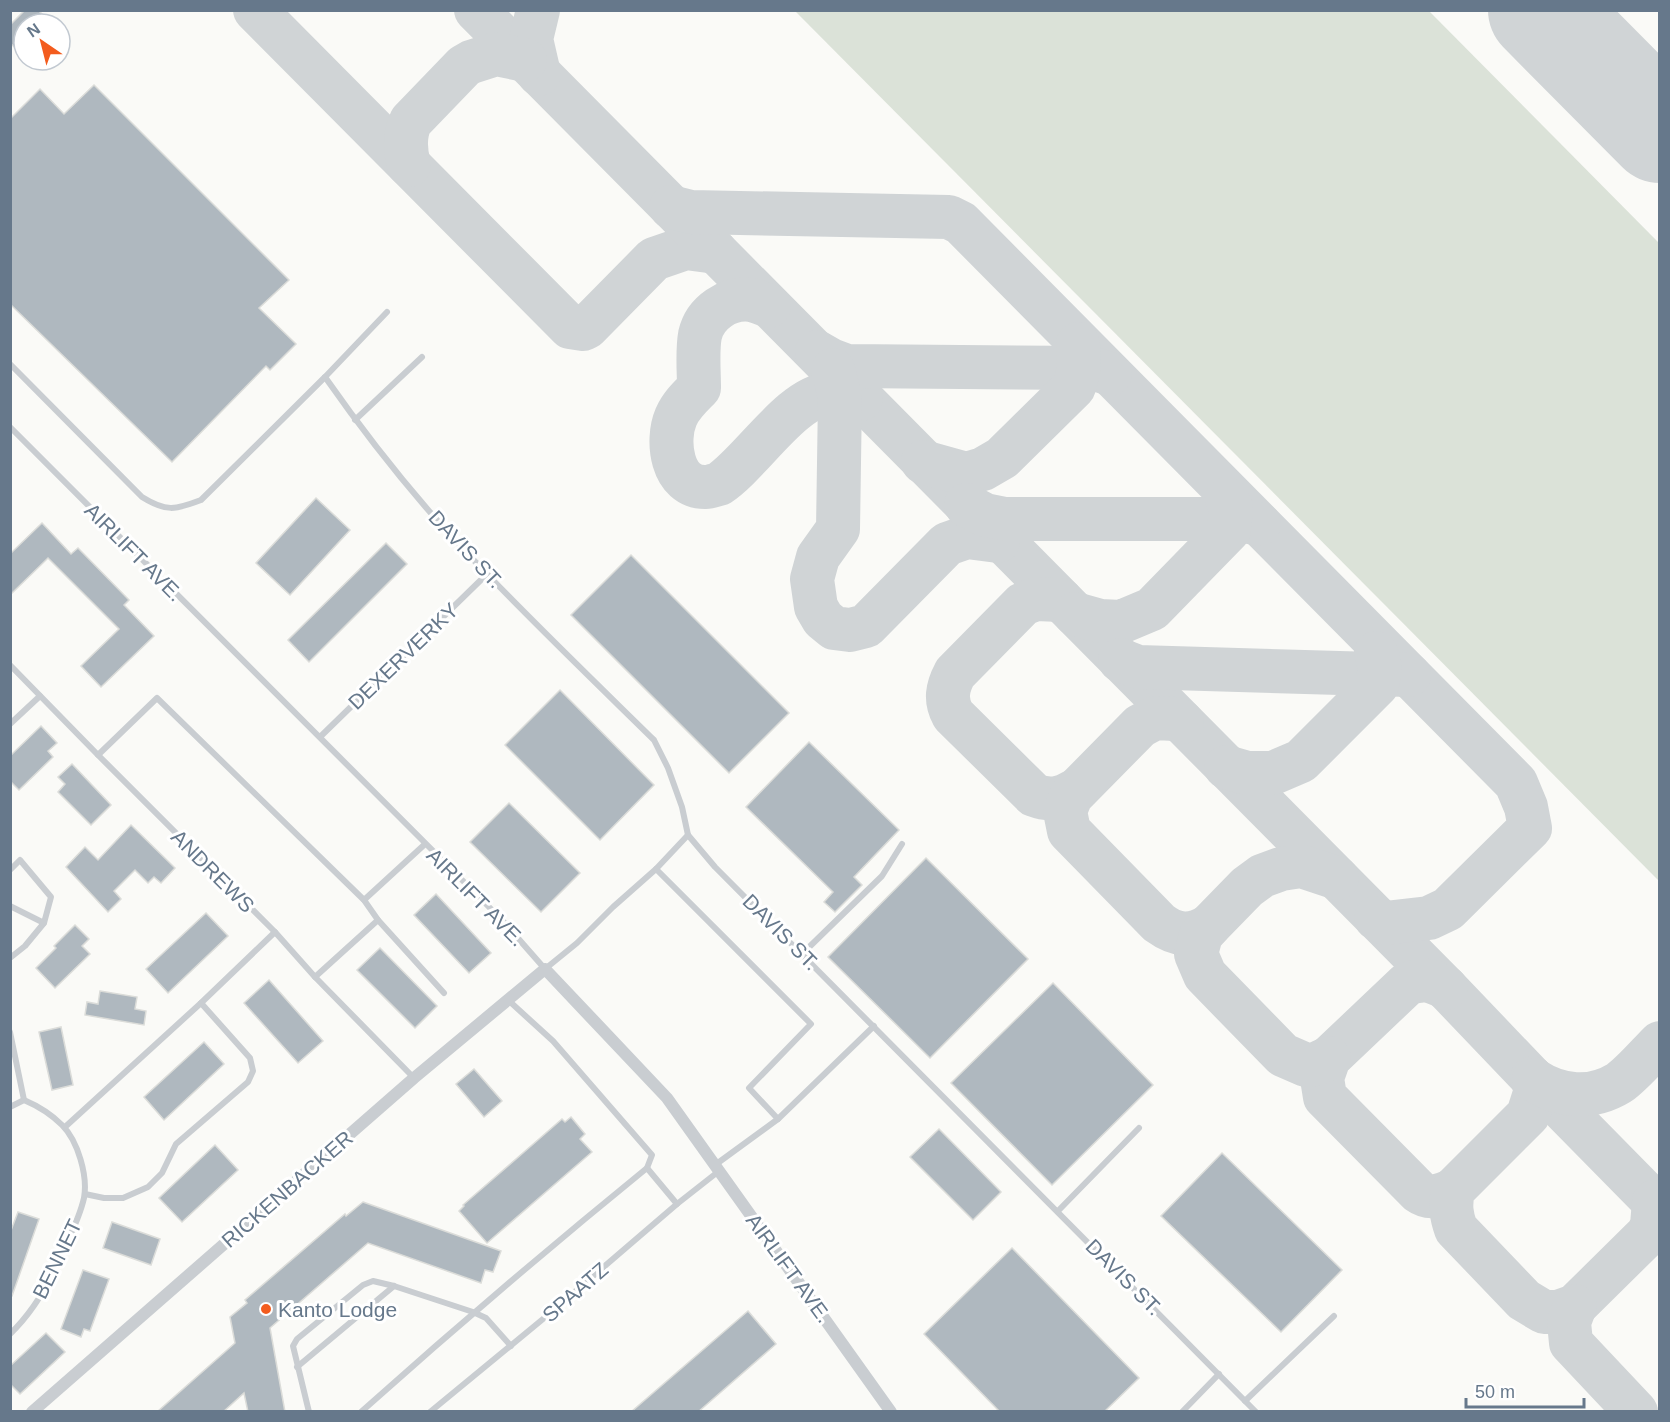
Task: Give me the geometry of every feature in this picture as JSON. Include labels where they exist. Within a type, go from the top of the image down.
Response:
[{"type":"street","name":"RICKENBACKER","points":[[32,1412],[414,1078],[545,969]]},
{"type":"street","name":"AIRLIFT AVE.","points":[[545,969],[667,1098],[891,1412]]},
{"type":"lane","points":[[10,364],[142,497],[154,505],[170,509],[184,507],[201,500],[387,312]]},
{"type":"lane","points":[[355,420],[422,357]]},
{"type":"lane","name":"DAVIS ST.","points":[[325,377],[355,420],[429,510],[487,574],[654,740],[668,768],[682,807],[688,835],[716,867],[1256,1412]]},
{"type":"lane","name":"AIRLIFT AVE.","points":[[10,427],[502,920],[545,969]]},
{"type":"lane","name":"DEXERVERKY","points":[[320,737],[487,574]]},
{"type":"lane","name":"ANDREWS","points":[[10,665],[275,932],[315,977],[414,1078]]},
{"type":"lane","points":[[10,724],[40,696]]},
{"type":"lane","points":[[98,755],[157,698],[363,900],[378,920],[444,993]]},
{"type":"lane","points":[[545,969],[577,943],[612,907],[656,869],[688,835]]},
{"type":"lane","points":[[363,900],[424,844]]},
{"type":"lane","points":[[802,954],[882,876],[902,844]]},
{"type":"lane","points":[[10,870],[20,860],[51,897],[44,922],[25,946],[10,958]]},
{"type":"lane","points":[[656,869],[812,1024],[749,1088],[778,1119]]},
{"type":"lane","points":[[10,906],[44,922]]},
{"type":"lane","points":[[315,977],[378,920]]},
{"type":"lane","points":[[64,1127],[201,1003],[275,932]]},
{"type":"lane","points":[[361,1412],[473,1312],[502,1291],[647,1168],[652,1155],[553,1041],[508,1000]]},
{"type":"lane","points":[[10,1032],[24,1100],[51,1115],[64,1127],[84,1170],[85,1194],[104,1198],[123,1198],[148,1187],[162,1173],[176,1144],[248,1082],[253,1071],[250,1058],[201,1003]]},
{"type":"lane","name":"SPAATZ","points":[[430,1412],[511,1346],[717,1168],[778,1119],[874,1026]]},
{"type":"lane","points":[[10,1107],[24,1100]]},
{"type":"lane","points":[[1058,1211],[1139,1128]]},
{"type":"lane","points":[[647,1168],[677,1204]]},
{"type":"lane","name":"BENNET","points":[[10,1334],[22,1323],[49,1284],[81,1211],[85,1194]]},
{"type":"lane","points":[[309,1412],[293,1346],[297,1340],[363,1285],[373,1281],[486,1318],[511,1346]]},
{"type":"lane","points":[[297,1367],[394,1286]]},
{"type":"lane","points":[[1245,1401],[1334,1316]]},
{"type":"lane","points":[[1182,1412],[1219,1374]]},
{"type":"shaded area","points":[[795,11],[1429,11],[1659,243],[1659,881]]},
{"type":"building","points":[[38,10],[40,12],[23,12]]},
{"type":"building","points":[[12,23],[12,45],[10,43]]},
{"type":"building","points":[[94,85],[289,280],[259,308],[296,344],[270,370],[266,366],[172,462],[10,304],[10,119],[40,89],[64,114]]},
{"type":"building","points":[[316,498],[350,530],[290,595],[256,563]]},
{"type":"building","points":[[42,523],[71,554],[78,548],[129,600],[124,605],[154,636],[101,687],[81,666],[119,629],[48,558],[10,595],[10,554]]},
{"type":"building","points":[[386,543],[407,564],[309,662],[288,640]]},
{"type":"building","points":[[631,555],[789,713],[729,773],[571,615]]},
{"type":"building","points":[[560,690],[654,785],[600,840],[505,745]]},
{"type":"building","points":[[41,726],[57,743],[48,751],[53,757],[19,790],[10,781],[10,756]]},
{"type":"building","points":[[809,742],[899,830],[854,877],[862,885],[835,912],[824,902],[833,892],[746,807]]},
{"type":"building","points":[[72,764],[111,805],[91,825],[58,792],[65,784],[58,777]]},
{"type":"building","points":[[509,803],[580,873],[541,912],[470,842]]},
{"type":"building","points":[[131,825],[175,868],[161,883],[154,877],[148,883],[135,870],[114,891],[121,899],[108,912],[66,867],[85,847],[98,860]]},
{"type":"building","points":[[926,858],[1028,959],[930,1058],[828,957]]},
{"type":"building","points":[[436,894],[491,953],[469,973],[414,915]]},
{"type":"building","points":[[206,913],[228,936],[168,993],[146,969]]},
{"type":"building","points":[[75,925],[89,939],[82,946],[90,954],[55,988],[36,968]]},
{"type":"building","points":[[380,948],[437,1006],[415,1028],[357,970]]},
{"type":"building","points":[[269,980],[323,1041],[298,1063],[244,1003]]},
{"type":"building","points":[[1053,983],[1153,1085],[1052,1185],[951,1083]]},
{"type":"building","points":[[100,991],[137,997],[135,1009],[146,1011],[144,1025],[85,1015],[87,1002],[98,1004]]},
{"type":"building","points":[[61,1027],[73,1085],[52,1090],[39,1032]]},
{"type":"building","points":[[204,1042],[224,1064],[164,1120],[144,1097]]},
{"type":"building","points":[[474,1069],[502,1101],[484,1117],[456,1084]]},
{"type":"building","points":[[571,1117],[585,1134],[580,1139],[592,1152],[487,1243],[459,1211],[463,1205],[562,1119],[565,1122]]},
{"type":"building","points":[[939,1129],[1001,1192],[973,1220],[910,1157]]},
{"type":"building","points":[[215,1145],[238,1170],[182,1222],[159,1198]]},
{"type":"building","points":[[1222,1153],[1342,1270],[1281,1332],[1161,1216]]},
{"type":"building","name":"Kanto Lodge","points":[[363,1202],[501,1251],[493,1272],[485,1270],[481,1283],[368,1243],[270,1328],[285,1412],[248,1412],[244,1393],[223,1412],[157,1412],[235,1343],[230,1317],[247,1303],[245,1300],[345,1214],[346,1216]]},
{"type":"building","points":[[18,1212],[39,1219],[12,1296],[10,1296],[10,1233]]},
{"type":"building","points":[[112,1222],[160,1239],[151,1265],[103,1248]]},
{"type":"building","points":[[1012,1248],[1139,1378],[1104,1412],[1000,1412],[924,1334]]},
{"type":"building","points":[[83,1270],[109,1279],[90,1331],[84,1329],[81,1337],[61,1329]]},
{"type":"building","points":[[748,1311],[776,1344],[698,1412],[631,1412]]},
{"type":"building","points":[[46,1333],[65,1352],[20,1394],[10,1384],[10,1366]]},
{"type":"taxiway","points":[[255,10],[570,327],[583,329],[587,327],[654,259],[686,248],[716,252]]},
{"type":"taxiway","points":[[476,10],[1446,988],[1660,1208]]},
{"type":"taxiway","points":[[538,10],[531,39],[539,74]]},
{"type":"taxiway","points":[[409,165],[406,143],[411,121],[464,66],[496,54],[525,60]]},
{"type":"taxiway","points":[[671,207],[691,212],[949,217],[961,223],[1516,783],[1526,807],[1530,828],[1448,909],[1429,918],[1385,923],[1376,918]]},
{"type":"taxiway","points":[[769,306],[751,300],[734,301],[712,313],[703,327],[699,348],[699,388],[686,401],[673,427],[674,461],[685,480],[694,485],[706,487],[719,484],[744,462],[786,418],[800,406],[815,398],[833,394],[861,399]]},
{"type":"taxiway","points":[[923,462],[966,474],[983,469],[1002,458],[1074,387],[1079,368],[1078,344]]},
{"type":"taxiway","points":[[817,352],[847,366],[1092,368],[1110,374]]},
{"type":"taxiway","points":[[833,370],[840,397],[838,529],[818,557],[812,579],[816,607],[823,619],[834,628],[850,630],[866,626],[947,544],[967,537],[998,541]]},
{"type":"taxiway","points":[[1075,614],[1100,621],[1121,622],[1152,609],[1229,530],[1231,508],[1227,499]]},
{"type":"taxiway","points":[[966,505],[985,515],[1005,519],[1235,519],[1259,524]]},
{"type":"taxiway","points":[[1061,600],[1036,599],[1023,604],[955,673],[950,684],[948,699],[953,715],[1034,795],[1055,798],[1074,791]]},
{"type":"taxiway","points":[[1226,767],[1247,773],[1273,773],[1301,761],[1377,685],[1380,668],[1376,653]]},
{"type":"taxiway","points":[[1120,660],[1138,667],[1409,675]]},
{"type":"taxiway","points":[[1182,722],[1175,719],[1155,718],[1140,726],[1071,796],[1065,811],[1069,831],[1159,923],[1184,934],[1209,926]]},
{"type":"taxiway","points":[[1329,1058],[1316,1064],[1306,1065],[1283,1055],[1205,975],[1196,954],[1201,935],[1247,887],[1262,876],[1281,869],[1301,866],[1337,878]]},
{"type":"taxiway","points":[[1446,988],[1427,981],[1407,984],[1329,1058],[1322,1078],[1325,1097],[1419,1192],[1432,1196],[1453,1190]]},
{"type":"taxiway","points":[[1534,1080],[1565,1093],[1598,1092],[1619,1083],[1635,1070],[1660,1043]]},
{"type":"taxiway","points":[[1532,1078],[1536,1090],[1528,1115],[1453,1190],[1451,1205],[1456,1229],[1524,1300],[1544,1312],[1558,1312],[1575,1306],[1648,1234],[1652,1225],[1654,1202]]},
{"type":"taxiway","points":[[1575,1306],[1569,1322],[1571,1343],[1636,1412]]},
{"type":"runway","points":[[1541,10],[1660,130]]},
{"type":"place","name":"Kanto Lodge","points":[[266,1309]]}]
